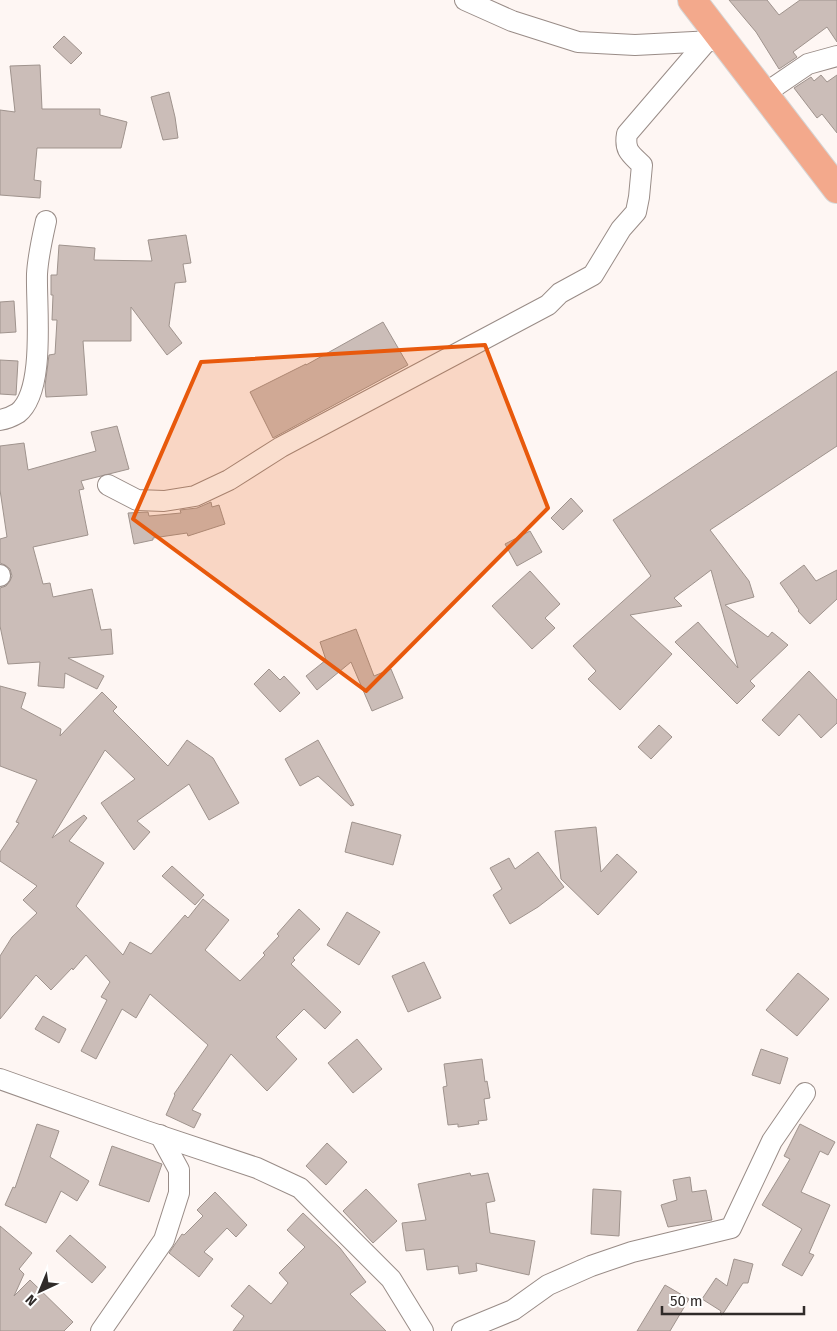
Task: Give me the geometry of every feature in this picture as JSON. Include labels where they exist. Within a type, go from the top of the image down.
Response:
[{"type":"main road","points":[[692,0],[714,41],[764,94],[837,189]]},
{"type":"street","points":[[466,0],[512,21],[578,42],[635,45],[714,41]]},
{"type":"street","points":[[108,485],[137,500],[164,501],[195,496],[229,480],[281,447],[548,305],[560,293],[592,275],[622,229],[636,212],[642,165],[628,151],[625,143],[627,134],[714,41]]},
{"type":"street","points":[[764,94],[808,64],[837,56]]},
{"type":"street","points":[[0,420],[19,412],[27,400],[35,381],[37,358],[37,276],[39,247],[46,221]]},
{"type":"street","points":[[0,1079],[258,1168],[300,1188],[391,1279],[423,1331]]},
{"type":"street","points":[[462,1331],[513,1310],[548,1285],[591,1266],[632,1252],[731,1228],[772,1141],[805,1093]]},
{"type":"street","points":[[101,1331],[164,1240],[179,1193],[179,1170],[160,1135]]},
{"type":"highlighted area","points":[[485,345],[548,508],[366,691],[133,519],[201,362]]},
{"type":"building","points":[[729,0],[767,0],[779,15],[800,0],[837,0],[837,42],[827,27],[793,52],[797,57],[779,69],[756,32]]},
{"type":"building","points":[[64,36],[82,53],[71,64],[53,47]]},
{"type":"building","points":[[40,65],[42,109],[100,109],[100,115],[127,122],[121,148],[37,148],[34,180],[41,181],[40,198],[0,195],[0,110],[15,112],[10,66]]},
{"type":"building","points":[[821,75],[827,82],[837,75],[837,133],[822,114],[817,118],[794,88],[811,77],[814,81]]},
{"type":"building","points":[[169,92],[178,138],[163,140],[151,97]]},
{"type":"building","points":[[186,235],[191,263],[183,264],[186,282],[175,283],[169,326],[182,343],[167,355],[131,307],[131,341],[83,341],[87,395],[46,397],[45,386],[49,355],[55,354],[57,320],[52,320],[53,295],[51,295],[51,275],[57,275],[59,245],[95,248],[94,260],[152,261],[148,240]]},
{"type":"building","points":[[14,301],[16,332],[0,333],[0,302]]},
{"type":"building","points":[[383,322],[408,365],[273,438],[250,392],[306,365]]},
{"type":"building","points":[[0,360],[18,361],[16,395],[0,394]]},
{"type":"building","points":[[837,371],[837,446],[710,530],[749,581],[754,597],[725,605],[768,637],[772,632],[788,645],[750,681],[755,686],[737,704],[675,642],[698,622],[738,668],[711,570],[674,598],[682,606],[630,615],[672,654],[620,710],[588,679],[596,671],[573,646],[651,576],[613,520]]},
{"type":"building","points":[[117,426],[129,469],[81,481],[84,489],[79,490],[88,535],[33,547],[43,584],[50,583],[53,597],[92,589],[101,630],[111,629],[113,654],[68,658],[104,676],[97,689],[65,673],[64,688],[38,686],[40,662],[8,664],[0,626],[0,588],[6,586],[12,576],[10,569],[0,563],[0,539],[7,537],[0,490],[0,446],[24,443],[28,470],[96,451],[91,432]]},
{"type":"building","points":[[571,498],[583,511],[563,530],[551,518]]},
{"type":"building","points":[[211,502],[212,507],[219,505],[225,524],[188,536],[187,533],[153,538],[153,540],[134,544],[128,513],[148,512],[149,516],[181,513],[180,510],[197,508]]},
{"type":"building","points":[[530,531],[542,552],[517,566],[505,544]]},
{"type":"building","points":[[804,565],[816,581],[837,570],[837,599],[810,624],[798,611],[780,583]]},
{"type":"building","points":[[530,571],[560,604],[545,618],[555,628],[532,649],[492,606]]},
{"type":"building","points":[[356,629],[374,676],[391,669],[403,698],[372,711],[351,662],[317,690],[306,676],[326,660],[320,642]]},
{"type":"building","points":[[269,669],[280,680],[284,676],[300,693],[280,712],[254,684]]},
{"type":"building","points":[[809,671],[837,700],[837,723],[821,738],[799,714],[779,736],[762,720]]},
{"type":"building","points":[[0,686],[26,693],[21,708],[61,729],[60,736],[102,692],[117,707],[113,711],[168,766],[187,740],[213,758],[239,803],[209,820],[189,784],[137,821],[150,832],[134,850],[101,803],[135,779],[105,750],[52,838],[84,815],[87,818],[69,841],[104,863],[76,906],[123,955],[130,942],[151,954],[185,915],[188,918],[203,899],[229,920],[205,950],[240,981],[265,955],[263,953],[279,936],[277,934],[299,909],[320,929],[293,958],[295,960],[291,964],[341,1012],[325,1029],[304,1009],[276,1037],[297,1059],[267,1091],[231,1054],[192,1110],[201,1114],[194,1128],[166,1115],[174,1094],[208,1045],[150,994],[136,1018],[122,1009],[96,1059],[81,1051],[107,1000],[101,997],[110,982],[86,955],[51,990],[36,975],[0,1019],[0,956],[12,937],[37,913],[23,900],[37,886],[0,861],[0,852],[19,823],[16,822],[37,780],[0,766]]},
{"type":"building","points":[[659,725],[672,737],[651,759],[638,747]]},
{"type":"building","points":[[318,740],[354,805],[351,806],[318,776],[300,786],[285,759]]},
{"type":"building","points":[[352,822],[401,835],[393,865],[345,852]]},
{"type":"building","points":[[596,827],[601,872],[617,854],[637,872],[598,915],[561,879],[555,831]]},
{"type":"building","points":[[538,852],[564,887],[538,907],[510,924],[493,895],[502,889],[490,868],[509,858],[515,869]]},
{"type":"building","points":[[172,866],[204,895],[195,905],[162,876]]},
{"type":"building","points":[[347,912],[380,932],[359,965],[327,945]]},
{"type":"building","points":[[424,962],[441,998],[408,1012],[392,976]]},
{"type":"building","points":[[798,973],[829,999],[797,1036],[766,1010]]},
{"type":"building","points":[[43,1016],[66,1029],[59,1043],[35,1029]]},
{"type":"building","points":[[357,1039],[382,1069],[353,1093],[328,1063]]},
{"type":"building","points":[[761,1049],[788,1058],[780,1084],[752,1075]]},
{"type":"building","points":[[482,1059],[485,1082],[487,1081],[490,1098],[484,1099],[487,1120],[478,1121],[479,1124],[458,1127],[458,1124],[448,1125],[443,1087],[447,1086],[444,1064]]},
{"type":"building","points":[[37,1124],[59,1131],[50,1157],[89,1181],[77,1201],[61,1191],[46,1223],[5,1205],[13,1187],[15,1188]]},
{"type":"building","points":[[800,1124],[835,1142],[828,1155],[820,1151],[801,1192],[830,1205],[809,1253],[814,1255],[802,1276],[782,1265],[802,1229],[762,1205],[790,1159],[784,1156]]},
{"type":"building","points":[[327,1143],[347,1162],[326,1185],[306,1166]]},
{"type":"building","points":[[112,1146],[162,1164],[149,1202],[99,1185]]},
{"type":"building","points":[[470,1173],[471,1176],[488,1173],[495,1201],[486,1203],[490,1233],[535,1241],[529,1275],[476,1263],[477,1271],[459,1274],[458,1266],[427,1270],[424,1249],[406,1251],[402,1223],[426,1220],[418,1184]]},
{"type":"building","points":[[690,1177],[692,1192],[706,1190],[712,1220],[668,1227],[661,1205],[677,1200],[673,1180]]},
{"type":"building","points":[[366,1189],[397,1221],[373,1243],[343,1211]]},
{"type":"building","points":[[593,1189],[621,1191],[619,1236],[591,1234]]},
{"type":"building","points":[[215,1192],[247,1225],[236,1237],[227,1228],[204,1252],[213,1259],[199,1277],[169,1253],[182,1234],[184,1235],[203,1216],[197,1210]]},
{"type":"building","points":[[303,1213],[340,1248],[366,1282],[350,1294],[386,1331],[233,1331],[244,1316],[231,1306],[249,1285],[271,1304],[288,1283],[279,1273],[305,1247],[287,1230]]},
{"type":"building","points":[[0,1226],[32,1253],[19,1269],[24,1274],[14,1296],[30,1280],[73,1322],[64,1331],[0,1331]]},
{"type":"building","points":[[70,1235],[106,1267],[92,1283],[56,1251]]},
{"type":"building","points":[[734,1259],[753,1264],[748,1283],[743,1283],[722,1315],[720,1314],[721,1311],[702,1299],[716,1278],[727,1286]]},
{"type":"building","points":[[665,1285],[689,1299],[670,1331],[637,1331]]}]
